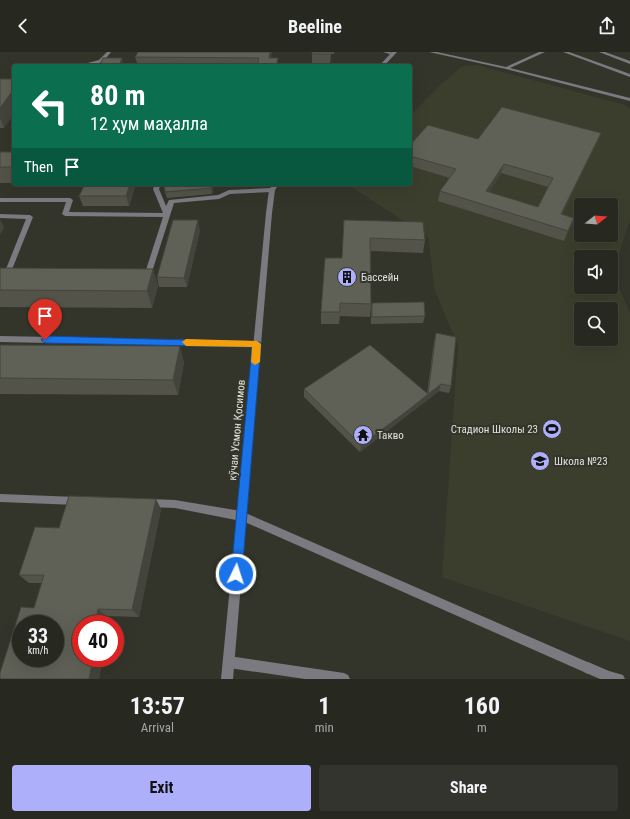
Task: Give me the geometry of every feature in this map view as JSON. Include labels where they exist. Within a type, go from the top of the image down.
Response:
[{"type":"street","points":[[87,64],[101,61],[109,52]]},
{"type":"street","points":[[385,52],[394,53]]},
{"type":"street","points":[[430,52],[506,68],[630,100]]},
{"type":"street","points":[[506,68],[543,52]]},
{"type":"street","points":[[565,52],[630,76]]},
{"type":"street","points":[[601,52],[630,63]]},
{"type":"street","points":[[383,64],[394,53]]},
{"type":"street","points":[[157,186],[156,189],[167,215]]},
{"type":"street","points":[[229,192],[230,186]]},
{"type":"street","points":[[133,275],[148,275],[171,201],[219,198],[229,192],[274,187]]},
{"type":"street","name":"кӯчаи Усмон Қосимов","points":[[228,679],[257,344],[274,187]]},
{"type":"street","points":[[0,200],[70,200],[65,214],[167,215]]},
{"type":"street","points":[[0,216],[30,217],[7,274],[15,274]]},
{"type":"street","points":[[0,339],[257,344]]},
{"type":"street","points":[[0,498],[87,501]]},
{"type":"street","points":[[143,503],[175,504],[241,516],[588,668],[609,677],[619,679]]},
{"type":"street","points":[[229,662],[344,679]]},
{"type":"shaded area","name":"Школа №23","points":[[476,65],[625,105],[630,109],[630,219],[618,258],[618,250],[574,250],[574,294],[618,294],[618,285],[630,313],[630,641],[442,577],[458,345],[435,291],[428,237],[350,186],[412,186],[412,114],[437,88],[461,67]]},
{"type":"building","points":[[138,52],[270,52],[269,58],[278,58],[276,64],[258,64],[259,58],[135,57]]},
{"type":"building","points":[[312,52],[331,52],[331,54],[312,54]]},
{"type":"building","points":[[103,58],[122,58],[120,64],[100,64]]},
{"type":"building","points":[[0,79],[12,79],[12,92],[0,108]]},
{"type":"building","points":[[502,107],[601,133],[561,214],[574,218],[568,231],[440,191],[456,169],[412,157],[412,143],[428,125],[478,139]],"holes":[[[504,164],[553,178],[538,207],[486,191]]]},
{"type":"building","points":[[0,152],[12,152],[12,167],[0,167]]},
{"type":"building","points":[[84,186],[129,186],[126,196],[79,196]]},
{"type":"building","points":[[164,186],[212,186],[211,188],[165,192]]},
{"type":"building","points":[[173,220],[198,220],[184,278],[157,277]]},
{"type":"building","name":"Бассейн","points":[[344,220],[423,222],[425,240],[370,238],[371,304],[340,303],[340,312],[321,312],[325,258],[342,258]]},
{"type":"building","points":[[0,268],[153,269],[147,291],[0,290]]},
{"type":"building","points":[[424,302],[425,316],[372,317],[372,303]]},
{"type":"building","points":[[436,333],[456,337],[451,386],[441,384],[407,411],[361,445],[304,389],[370,345],[428,394]]},
{"type":"building","points":[[0,345],[180,346],[173,380],[0,378]]},
{"type":"building","points":[[69,496],[156,499],[132,610],[98,609],[97,615],[72,615],[72,667],[92,667],[89,679],[0,679],[0,673],[12,635],[12,667],[64,667],[64,615],[18,615],[21,607],[34,608],[44,575],[19,575],[35,527],[59,528]]},
{"type":"slow traffic","points":[[186,342],[257,344],[255,362]]},
{"type":"place","name":"Бассейн","points":[[347,277]]},
{"type":"place","name":"Стадион Школы 23","points":[[552,429]]},
{"type":"place","name":"Такво","points":[[363,435]]},
{"type":"place","name":"Школа №23","points":[[540,461]]},
{"type":"route","points":[[45,340],[257,344],[236,574]]}]
